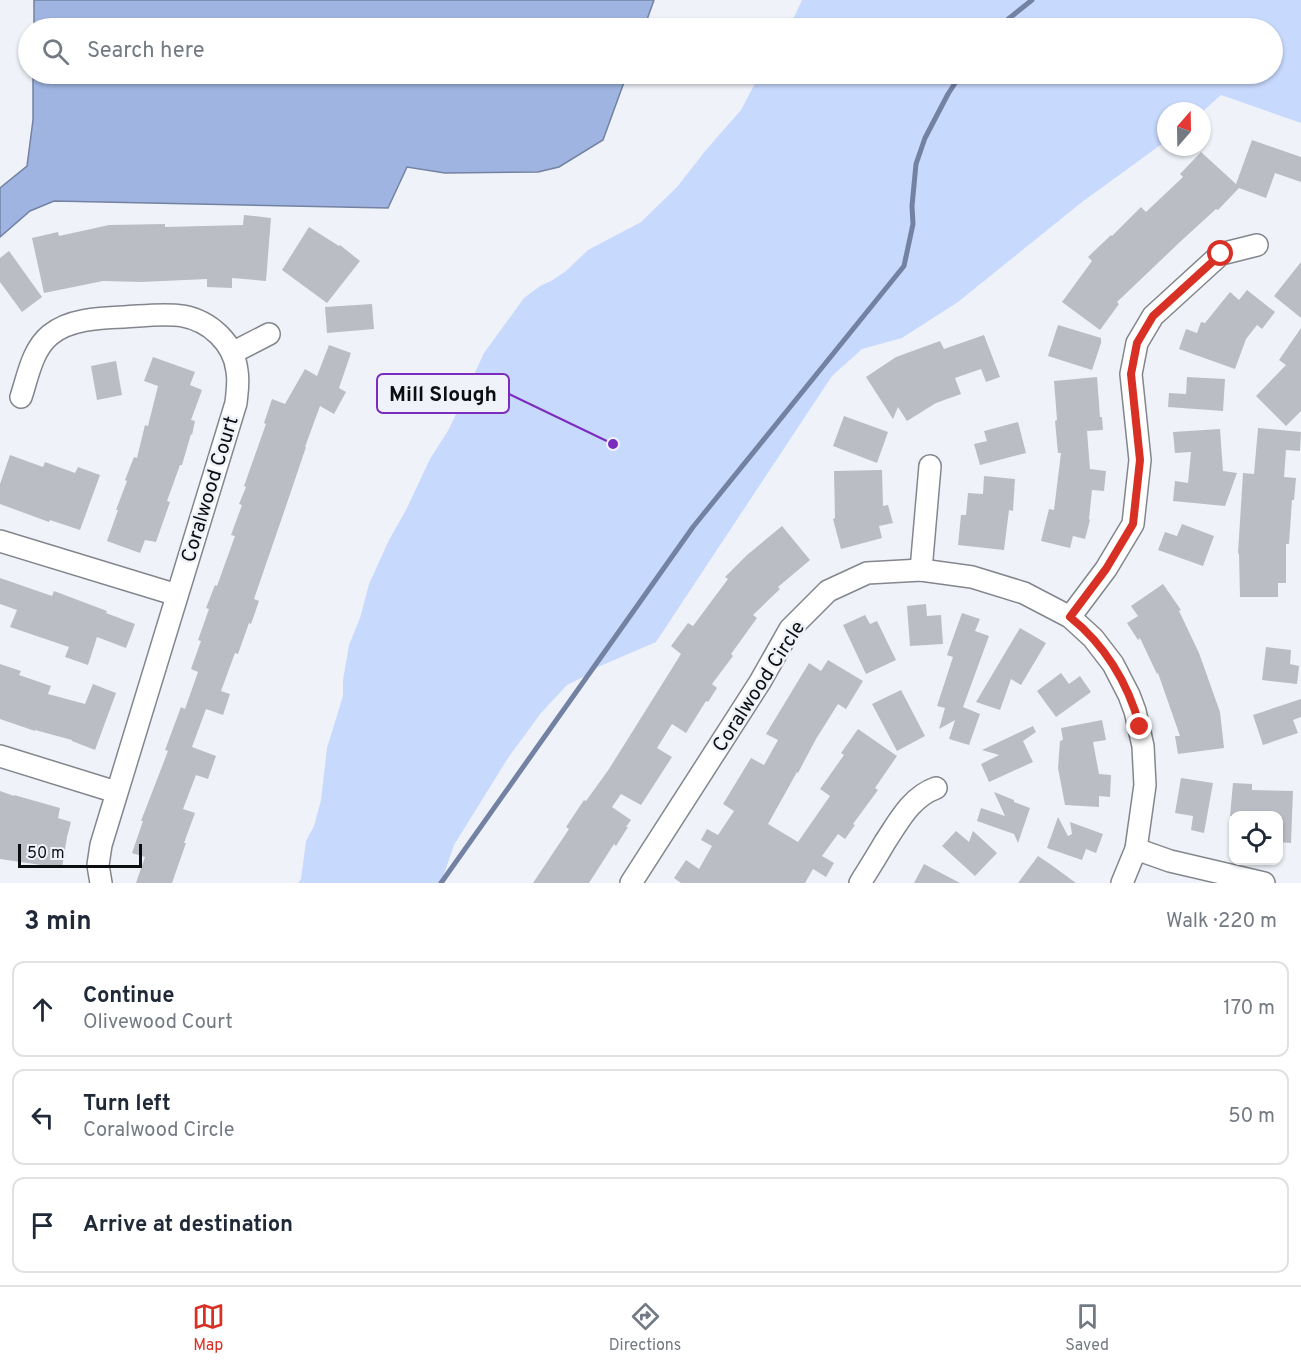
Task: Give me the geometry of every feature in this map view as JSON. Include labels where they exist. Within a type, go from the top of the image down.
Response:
[{"type":"street","points":[[1070,617],[1106,569],[1133,524],[1140,460],[1131,374],[1137,343],[1153,316],[1221,254],[1257,245]]},
{"type":"street","points":[[21,397],[37,351],[43,342],[57,330],[78,322],[156,315],[181,316],[210,327],[219,334],[232,352],[269,334]]},
{"type":"street","name":"Coralwood Court","points":[[101,883],[99,855],[116,792],[236,403],[237,370],[232,352]]},
{"type":"street","points":[[921,570],[930,466]]},
{"type":"street","points":[[0,541],[177,595]]},
{"type":"street","name":"Coralwood Circle","points":[[631,883],[760,682],[790,629],[828,591],[867,573],[921,570],[972,577],[1024,593],[1070,617],[1104,650],[1122,678],[1135,711],[1143,746],[1145,775],[1136,849],[1122,883]]},
{"type":"street","points":[[0,756],[116,792]]},
{"type":"street","points":[[860,883],[904,812],[919,797],[936,788]]},
{"type":"street","points":[[1136,849],[1170,861],[1264,883]]},
{"type":"shaded area","points":[[34,0],[654,0],[648,18],[34,18]]},
{"type":"shaded area","points":[[802,0],[1301,0],[1301,123],[1221,95],[1211,104],[1211,102],[1157,102],[1157,148],[1082,202],[958,302],[902,338],[862,349],[832,376],[656,642],[598,667],[567,685],[541,713],[508,758],[454,845],[441,883],[298,883],[301,879],[306,841],[314,826],[321,800],[327,748],[343,696],[343,680],[349,645],[360,618],[369,584],[430,459],[449,429],[484,353],[524,298],[566,271],[588,250],[641,222],[677,187],[741,110],[755,84],[1283,84],[1283,18],[794,18]]},
{"type":"shaded area","points":[[33,84],[623,84],[603,140],[559,167],[538,172],[445,173],[407,167],[388,208],[54,201],[30,211],[0,237],[0,188],[27,166],[33,120]]},
{"type":"building","points":[[1252,140],[1301,157],[1301,182],[1275,173],[1266,198],[1239,188],[1117,302],[1119,304],[1100,330],[1062,302],[1092,261],[1088,257],[1141,207],[1146,212],[1183,177],[1180,174],[1197,156],[1205,156],[1236,184]]},
{"type":"building","points":[[244,215],[271,218],[266,281],[232,278],[232,288],[207,287],[207,279],[103,281],[44,293],[32,238],[58,232],[59,236],[109,225],[165,224],[165,227],[243,225]]},
{"type":"building","points":[[309,227],[340,245],[360,261],[327,303],[282,270]]},
{"type":"building","points":[[9,251],[42,297],[22,312],[0,282],[0,258]]},
{"type":"building","points":[[1301,262],[1301,318],[1274,296]]},
{"type":"building","points":[[1247,290],[1275,312],[1262,329],[1257,325],[1246,339],[1235,369],[1179,349],[1186,329],[1197,333],[1201,322],[1205,323],[1230,292],[1239,300]]},
{"type":"building","points":[[372,304],[374,329],[327,333],[325,307]]},
{"type":"building","points":[[1058,325],[1101,338],[1092,370],[1048,356]]},
{"type":"building","points":[[1301,328],[1301,411],[1286,426],[1256,396],[1286,365],[1279,360]]},
{"type":"building","points":[[984,335],[1000,377],[986,382],[981,369],[955,378],[961,394],[936,403],[907,421],[898,407],[893,419],[866,377],[896,357],[940,341],[944,349]]},
{"type":"building","points":[[329,345],[351,353],[339,388],[346,392],[334,414],[320,406],[254,599],[259,601],[238,654],[235,653],[221,691],[230,694],[223,715],[206,709],[192,747],[216,756],[208,779],[196,775],[183,809],[195,813],[172,883],[136,883],[145,857],[132,853],[143,821],[141,821],[168,751],[165,750],[181,707],[185,709],[198,672],[191,669],[209,609],[206,608],[215,585],[217,586],[235,536],[231,535],[242,505],[239,504],[272,399],[285,404],[305,369],[317,376]]},
{"type":"building","points":[[153,357],[195,372],[190,385],[202,390],[191,420],[195,421],[192,435],[167,501],[170,502],[156,542],[145,540],[140,553],[107,541],[127,481],[125,480],[134,457],[137,458],[145,425],[148,426],[158,386],[144,381]]},
{"type":"building","points":[[116,361],[122,395],[97,400],[91,366]]},
{"type":"building","points":[[1097,377],[1103,430],[1087,431],[1090,469],[1106,471],[1104,491],[1092,490],[1090,520],[1085,539],[1073,536],[1070,548],[1041,541],[1049,509],[1054,510],[1061,453],[1058,453],[1054,381]]},
{"type":"building","points":[[1187,377],[1225,379],[1223,411],[1168,407],[1169,393],[1186,394]]},
{"type":"building","points":[[844,416],[888,432],[877,463],[833,446]]},
{"type":"building","points":[[1018,422],[1026,453],[980,465],[974,444],[987,441],[984,431]]},
{"type":"building","points":[[1258,428],[1301,432],[1300,451],[1286,450],[1284,477],[1296,478],[1289,544],[1286,544],[1286,583],[1278,583],[1278,597],[1240,597],[1238,553],[1243,473],[1254,474]]},
{"type":"building","points":[[1220,429],[1223,471],[1237,473],[1225,506],[1173,501],[1175,481],[1188,483],[1191,452],[1175,453],[1173,432]]},
{"type":"building","points":[[10,455],[43,467],[45,462],[75,473],[78,467],[100,475],[80,530],[50,520],[49,522],[0,504],[0,484]]},
{"type":"building","points":[[882,470],[883,506],[888,505],[893,523],[879,526],[882,538],[841,549],[833,519],[835,518],[834,471]]},
{"type":"building","points":[[984,476],[1015,479],[1013,511],[1009,510],[1004,550],[958,545],[961,515],[966,515],[968,493],[983,494]]},
{"type":"building","points":[[1182,524],[1214,536],[1203,566],[1158,550],[1165,532],[1177,536]]},
{"type":"building","points":[[782,526],[810,560],[778,587],[780,589],[753,615],[757,618],[712,684],[717,688],[686,733],[672,724],[657,748],[672,757],[641,805],[621,794],[612,807],[631,820],[616,846],[614,844],[589,883],[533,883],[569,829],[566,827],[609,769],[681,654],[671,646],[688,623],[693,626],[728,579],[725,577]]},
{"type":"building","points":[[0,578],[52,596],[54,591],[135,624],[126,648],[97,637],[88,665],[65,657],[69,647],[10,627],[17,610],[0,604]]},
{"type":"building","points":[[1163,584],[1181,610],[1179,611],[1199,653],[1220,712],[1224,748],[1178,754],[1175,736],[1180,736],[1158,673],[1140,638],[1138,640],[1127,623],[1138,616],[1131,606]]},
{"type":"building","points":[[926,604],[927,616],[941,615],[943,644],[910,646],[907,606]]},
{"type":"building","points":[[962,613],[980,619],[975,631],[989,636],[963,707],[980,714],[969,745],[949,739],[955,720],[939,729],[945,708],[937,706],[953,657],[947,655]]},
{"type":"building","points":[[865,615],[870,624],[877,621],[896,660],[866,674],[843,625]]},
{"type":"building","points":[[1020,628],[1046,643],[1021,685],[1011,679],[1000,710],[976,702]]},
{"type":"building","points":[[1266,647],[1291,650],[1290,664],[1299,666],[1297,684],[1262,680]]},
{"type":"building","points":[[828,660],[863,681],[846,709],[838,704],[768,824],[798,842],[830,796],[820,789],[844,755],[841,753],[858,729],[897,756],[875,788],[878,790],[845,839],[838,834],[822,856],[834,863],[826,877],[813,869],[805,883],[681,883],[674,878],[686,860],[699,869],[712,846],[701,840],[707,829],[718,835],[734,811],[723,804],[751,758],[764,765],[778,740],[766,734],[809,663],[821,671]]},
{"type":"building","points":[[0,664],[21,671],[19,675],[51,686],[48,694],[85,704],[93,684],[116,693],[95,750],[72,740],[0,719]]},
{"type":"building","points":[[1061,673],[1069,684],[1080,676],[1091,692],[1056,717],[1037,691]]},
{"type":"building","points":[[901,690],[925,736],[897,751],[872,704]]},
{"type":"building","points":[[1301,699],[1301,717],[1293,720],[1298,733],[1263,745],[1253,715]]},
{"type":"building","points":[[1102,720],[1106,740],[1093,742],[1099,774],[1111,775],[1110,797],[1099,796],[1099,807],[1065,805],[1058,768],[1060,741],[1063,740],[1061,728]]},
{"type":"building","points":[[1033,726],[1036,732],[1023,741],[1033,762],[989,782],[981,764],[999,755],[982,750]]},
{"type":"building","points":[[1181,778],[1213,783],[1204,833],[1191,830],[1193,816],[1175,813]]},
{"type":"building","points":[[1233,783],[1252,784],[1252,790],[1293,791],[1291,843],[1283,842],[1283,811],[1230,811]]},
{"type":"building","points":[[0,791],[60,808],[58,818],[71,822],[62,868],[0,859]]},
{"type":"building","points":[[994,792],[1030,808],[1018,843],[1014,834],[977,821],[981,808],[1005,816]]},
{"type":"building","points":[[1058,817],[1068,836],[1072,834],[1070,822],[1103,834],[1096,853],[1086,849],[1082,860],[1047,848]]},
{"type":"building","points":[[956,831],[969,842],[973,831],[997,853],[975,876],[942,846]]},
{"type":"building","points":[[1038,856],[1050,864],[1076,883],[1018,883]]},
{"type":"building","points":[[924,864],[960,883],[914,883]]},
{"type":"waterway","points":[[1010,18],[1032,0]]},
{"type":"waterway","points":[[441,883],[693,527],[904,266],[913,224],[912,206],[916,164],[925,138],[954,84]]},
{"type":"place","name":"Mill Slough","points":[[613,444]]},
{"type":"route","points":[[1140,727],[1122,678],[1104,650],[1070,617],[1106,569],[1133,524],[1140,460],[1131,374],[1137,343],[1153,316],[1221,254]]}]
